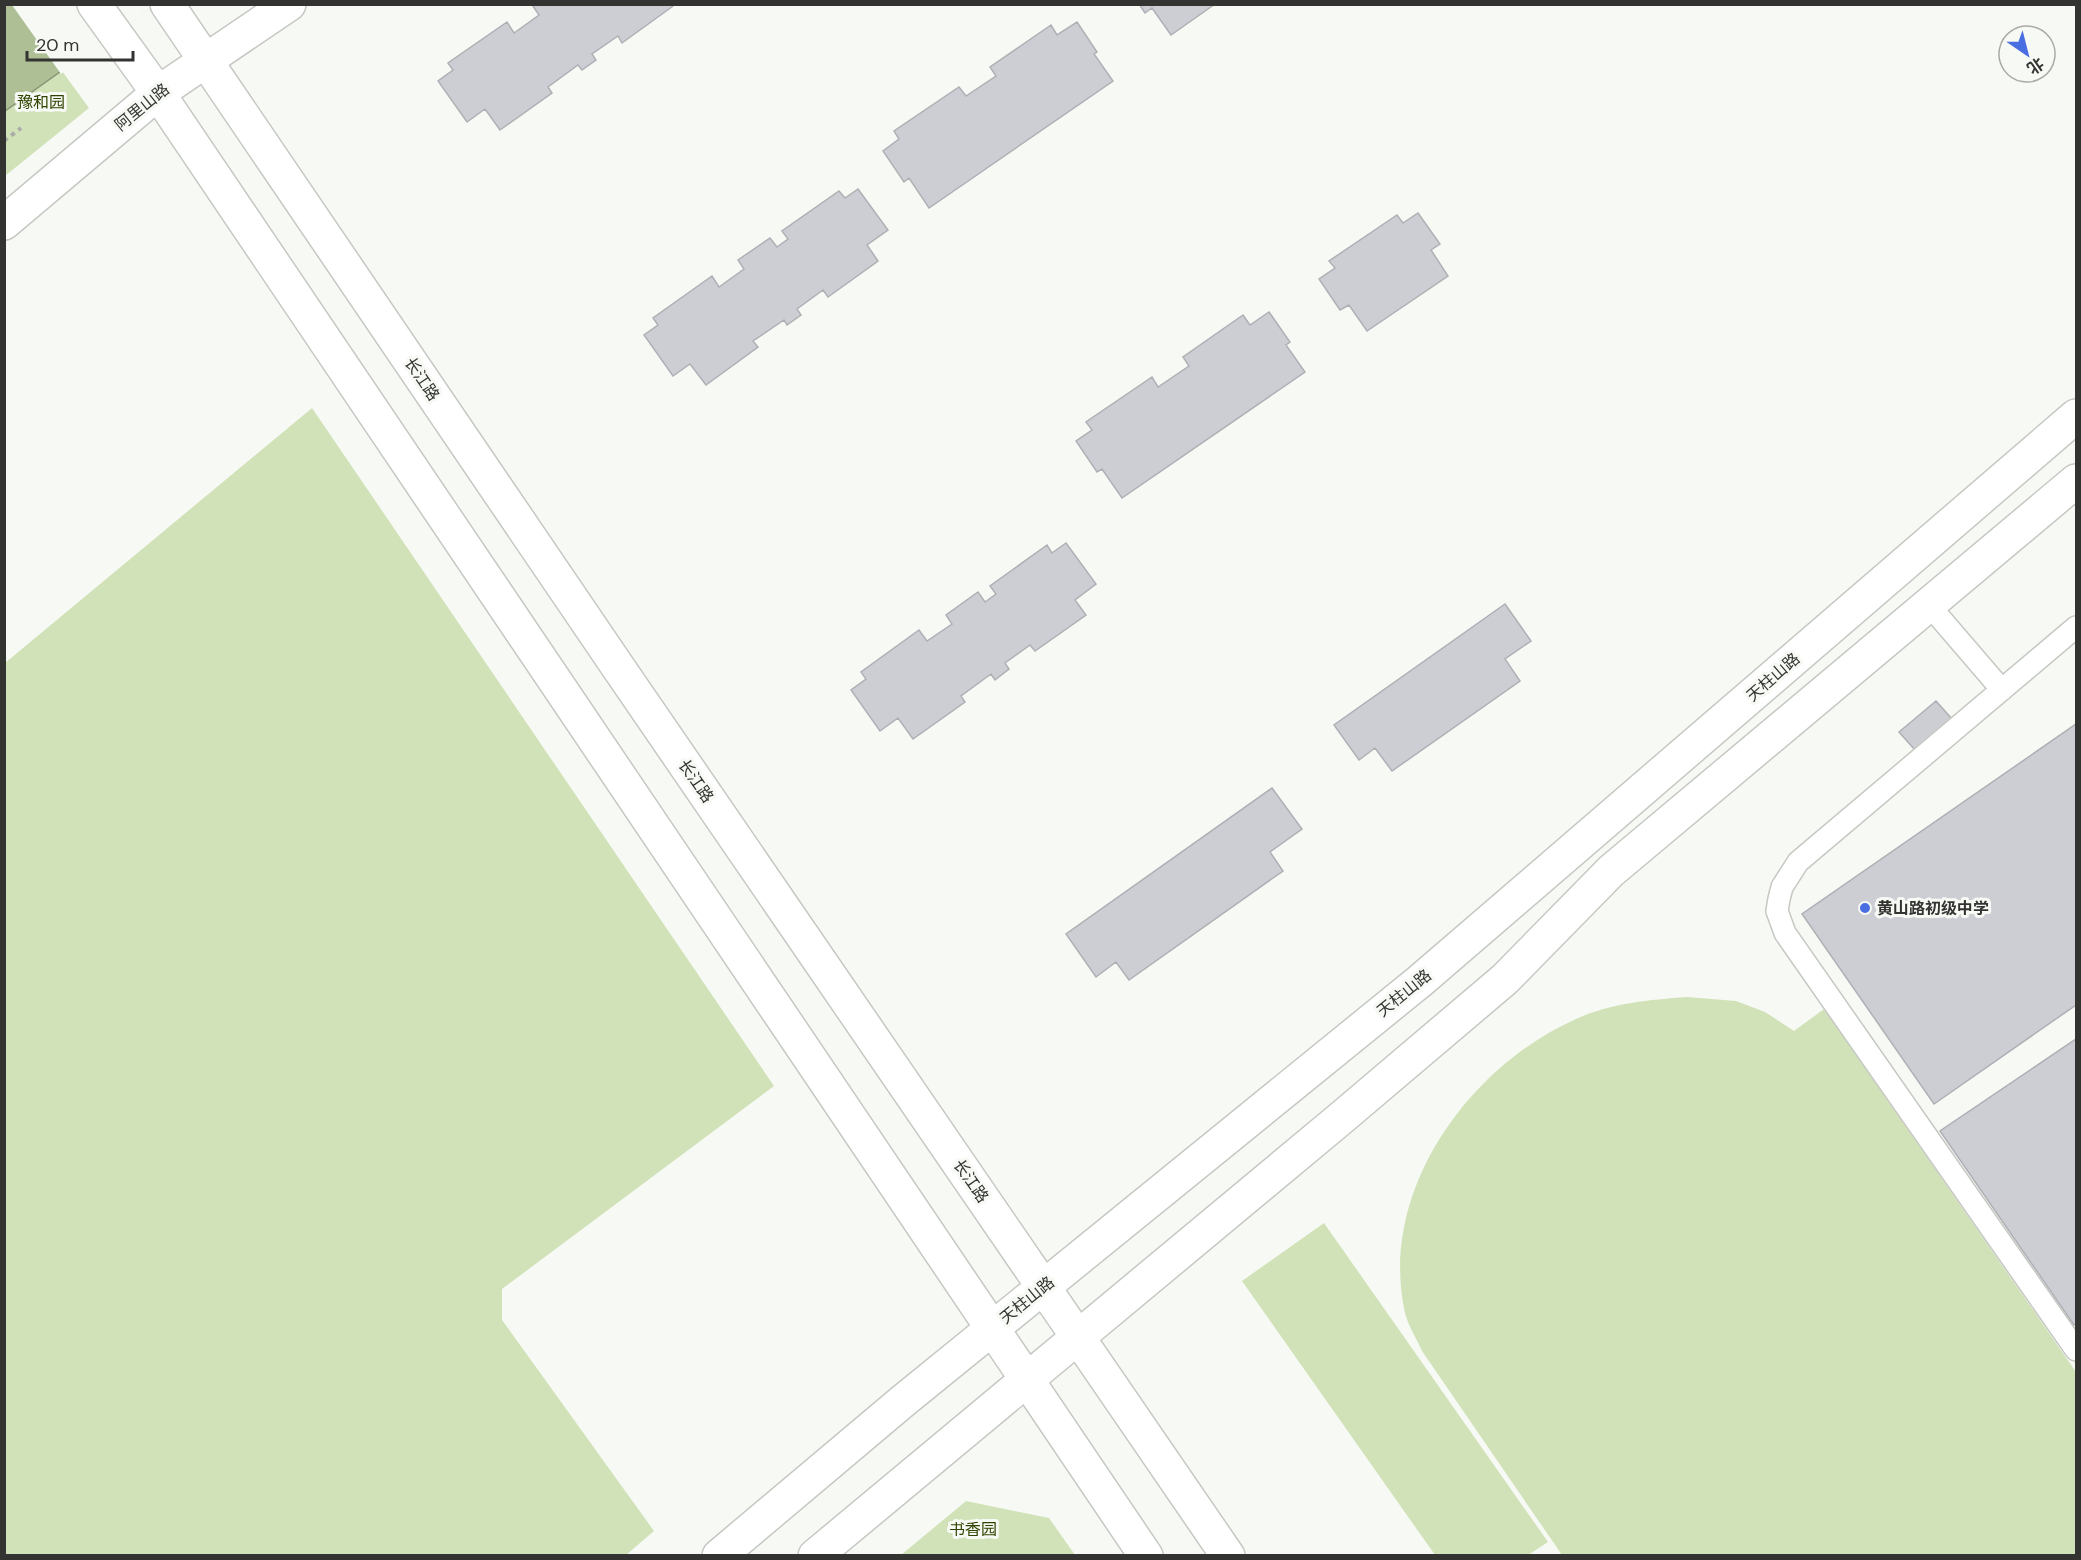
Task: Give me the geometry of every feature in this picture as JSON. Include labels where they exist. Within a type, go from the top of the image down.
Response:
[{"type":"street","points":[[94,4],[158,93],[1146,1556]]},
{"type":"street","name":"长江路","points":[[167,4],[618,667],[1228,1556]]},
{"type":"street","name":"阿里山路","points":[[4,223],[158,93],[289,4]]},
{"type":"street","name":"天柱山路","points":[[719,1556],[992,1328],[1420,981],[2076,416]]},
{"type":"street","points":[[815,1556],[1505,979],[1611,871],[1929,605],[2074,488]]},
{"type":"lane","points":[[1929,605],[2002,690]]},
{"type":"lane","points":[[2076,627],[1798,862],[1782,887],[1777,911],[1785,933],[2076,1350]]},
{"type":"path","points":[[4,141],[21,128]]},
{"type":"green space","name":"豫和园","points":[[5,5],[14,5],[89,108],[5,176]]},
{"type":"green space","points":[[312,408],[774,1086],[502,1289],[502,1320],[654,1531],[626,1555],[5,1555],[5,663]]},
{"type":"green space","points":[[1687,997],[1736,1001],[1765,1012],[1794,1031],[1824,1009],[2076,1372],[2076,1555],[1562,1555],[1422,1351],[1410,1328],[1405,1313],[1400,1268],[1405,1223],[1419,1179],[1440,1139],[1467,1101],[1500,1068],[1537,1040],[1589,1014],[1630,1003]]},
{"type":"green space","points":[[1324,1223],[1548,1542],[1528,1555],[1435,1555],[1242,1281]]},
{"type":"green space","name":"书香园","points":[[966,1501],[1049,1518],[1075,1555],[901,1555]]},
{"type":"shaded area","points":[[5,5],[154,5],[5,111]]},
{"type":"pier","points":[[157,4],[61,74],[12,5]]},
{"type":"building","points":[[535,4],[672,4],[673,6],[622,43],[618,36],[592,54],[596,60],[582,70],[578,65],[548,87],[552,93],[500,130],[485,109],[467,122],[438,81],[453,70],[448,63],[507,22],[514,33],[539,15],[533,6]]},
{"type":"building","points":[[1139,4],[1215,4],[1171,35],[1152,8],[1145,13]]},
{"type":"building","points":[[1077,22],[1097,52],[1094,54],[1113,81],[929,208],[909,178],[904,182],[883,151],[899,139],[894,131],[959,87],[966,96],[996,76],[990,67],[1051,25],[1057,35]]},
{"type":"building","points":[[858,189],[888,230],[867,245],[878,261],[828,297],[823,290],[797,309],[801,315],[787,325],[784,320],[753,341],[758,347],[706,385],[690,364],[673,376],[644,335],[658,325],[653,318],[712,276],[719,287],[744,269],[738,260],[770,238],[777,247],[788,239],[782,231],[839,191],[845,198]]},
{"type":"building","points":[[1418,213],[1440,244],[1431,250],[1448,276],[1367,331],[1349,305],[1340,310],[1319,279],[1335,268],[1329,261],[1397,215],[1403,223]]},
{"type":"building","points":[[1269,312],[1290,342],[1286,345],[1305,372],[1122,498],[1102,469],[1097,472],[1076,441],[1092,430],[1086,422],[1152,377],[1158,387],[1189,366],[1183,357],[1243,315],[1250,325]]},
{"type":"building","points":[[1066,543],[1096,584],[1075,600],[1086,615],[1035,651],[1030,645],[1005,663],[1009,669],[995,680],[991,674],[961,696],[965,702],[913,739],[898,718],[880,731],[851,690],[866,679],[861,672],[919,630],[927,641],[952,624],[946,615],[978,592],[985,602],[996,594],[990,586],[1047,545],[1052,553]]},
{"type":"building","points":[[1505,604],[1531,641],[1505,659],[1520,681],[1392,771],[1375,748],[1359,760],[1334,725]]},
{"type":"building","points":[[1936,701],[1952,719],[1915,750],[1899,732]]},
{"type":"building","points":[[2076,724],[2076,1005],[1934,1104],[1802,914]]},
{"type":"building","points":[[1272,788],[1302,829],[1270,852],[1283,871],[1129,980],[1116,962],[1096,977],[1066,934]]},
{"type":"building","points":[[2076,1039],[2076,1324],[2074,1325],[1940,1131]]},
{"type":"place","name":"黄山路初级中学","points":[[1865,908]]}]
